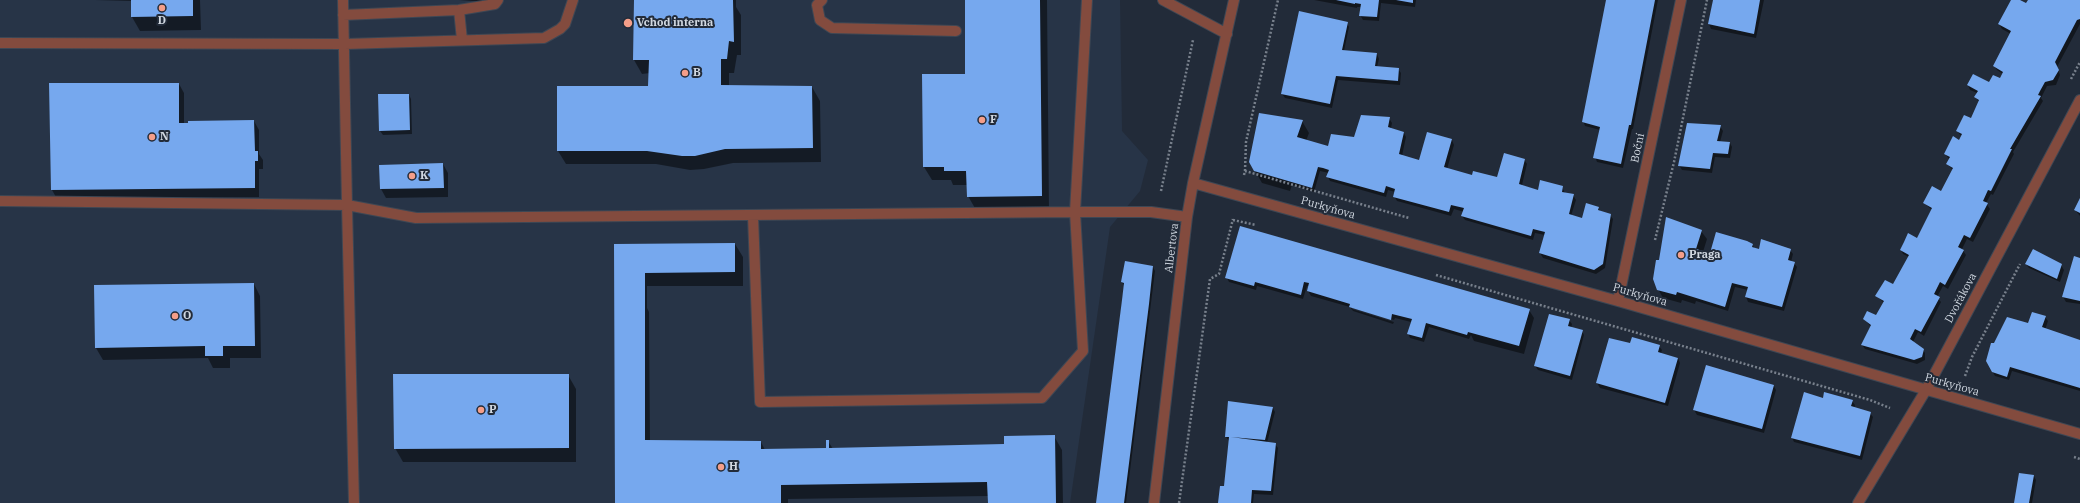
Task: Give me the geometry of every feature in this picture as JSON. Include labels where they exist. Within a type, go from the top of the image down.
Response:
[{"type":"street","points":[[344,0],[343,15],[346,44],[347,205],[354,503]]},
{"type":"street","points":[[343,15],[459,10],[495,4],[498,0]]},
{"type":"street","points":[[0,43],[346,44],[544,38],[560,29],[565,24],[573,0]]},
{"type":"street","points":[[822,0],[817,5],[820,20],[832,28],[956,31]]},
{"type":"street","points":[[753,216],[760,402],[1042,398],[1083,351],[1075,212],[1087,0]]},
{"type":"street","points":[[1163,0],[1227,34]]},
{"type":"street","name":"Albertova","points":[[1154,503],[1187,217],[1193,183],[1234,0]]},
{"type":"street","name":"Boční","points":[[1618,301],[1681,0]]},
{"type":"street","points":[[459,10],[462,40]]},
{"type":"street","name":"Dvořákova","points":[[1858,503],[1926,390],[2080,100]]},
{"type":"street","name":"Purkyňova","points":[[1193,183],[1618,301],[2080,434]]},
{"type":"street","points":[[0,201],[347,205],[416,218],[1075,212],[1154,213],[1187,217]]},
{"type":"path","points":[[1179,503],[1210,279],[1219,274],[1239,196],[1245,171],[1246,142],[1278,0]]},
{"type":"path","points":[[1654,244],[1674,162],[1707,0]]},
{"type":"path","points":[[1154,213],[1198,18]]},
{"type":"path","points":[[1245,171],[1416,220]]},
{"type":"path","points":[[1233,220],[1263,227]]},
{"type":"path","points":[[1965,376],[1972,357],[2022,261]]},
{"type":"path","points":[[1429,273],[1870,400],[1894,410],[1912,413]]},
{"type":"path","points":[[2068,454],[2080,459]]},
{"type":"shaded area","points":[[0,0],[1120,0],[1122,131],[1148,160],[1140,191],[1110,227],[1070,503],[0,503]]},
{"type":"building","name":"D","points":[[131,0],[193,0],[193,16],[131,17]]},
{"type":"building","name":"B","points":[[634,0],[733,0],[734,42],[729,41],[727,59],[721,59],[721,85],[812,86],[813,148],[725,149],[695,156],[682,156],[647,151],[557,151],[557,86],[648,86],[649,60],[633,60]]},
{"type":"building","name":"F","points":[[965,0],[1040,0],[1042,196],[967,197],[966,171],[944,171],[944,167],[923,167],[922,74],[965,74]]},
{"type":"building","points":[[1336,0],[1379,0],[1377,17],[1359,16],[1361,4]]},
{"type":"building","points":[[1396,0],[1413,0],[1413,3]]},
{"type":"building","points":[[1606,0],[1655,0],[1631,125],[1629,125],[1621,164],[1593,158],[1600,127],[1582,122]]},
{"type":"building","points":[[1713,0],[1760,0],[1754,34],[1708,24]]},
{"type":"building","points":[[2011,0],[2020,0],[2026,3],[2028,0],[2080,0],[2080,19],[2077,20],[2055,62],[2059,70],[2053,80],[2045,82],[2040,91],[2038,95],[2041,96],[2010,149],[2012,149],[1991,191],[1988,190],[1983,201],[1988,203],[1970,238],[1964,235],[1958,247],[1964,250],[1945,285],[1940,282],[1934,294],[1940,297],[1921,332],[1915,329],[1910,339],[1924,349],[1922,357],[1914,360],[1861,345],[1871,325],[1863,319],[1867,311],[1876,315],[1884,301],[1875,296],[1885,280],[1893,284],[1909,255],[1900,250],[1908,233],[1917,238],[1932,208],[1923,203],[1932,186],[1941,191],[1953,168],[1946,164],[1950,157],[1944,154],[1953,136],[1959,140],[1962,134],[1956,131],[1964,115],[1971,118],[1979,100],[1974,97],[1978,91],[1967,85],[1973,74],[1989,82],[1993,75],[2000,78],[2003,72],[1993,66],[2011,31],[1998,24]]},
{"type":"building","points":[[1299,11],[1348,22],[1342,50],[1377,53],[1375,66],[1399,68],[1398,81],[1336,76],[1330,104],[1281,94]]},
{"type":"building","name":"N","points":[[49,83],[179,83],[179,123],[188,123],[188,121],[254,120],[255,151],[258,151],[258,161],[255,161],[255,188],[51,190]]},
{"type":"building","points":[[378,94],[409,94],[410,130],[379,131]]},
{"type":"building","points":[[1259,113],[1303,120],[1297,137],[1328,146],[1331,134],[1354,137],[1361,115],[1390,117],[1388,127],[1404,132],[1399,154],[1419,160],[1427,132],[1452,139],[1444,167],[1472,175],[1473,171],[1497,177],[1504,153],[1525,159],[1519,184],[1538,190],[1540,180],[1563,186],[1562,192],[1574,194],[1569,214],[1582,218],[1586,203],[1599,207],[1598,210],[1611,214],[1603,264],[1594,270],[1539,253],[1545,232],[1533,229],[1531,236],[1461,216],[1464,208],[1451,205],[1449,212],[1393,197],[1395,189],[1386,186],[1384,193],[1326,177],[1329,170],[1323,168],[1318,167],[1312,188],[1254,171],[1249,162]]},
{"type":"building","points":[[1687,123],[1721,125],[1717,141],[1730,142],[1728,154],[1713,153],[1710,169],[1678,166]]},
{"type":"building","name":"K","points":[[443,163],[444,188],[380,189],[379,165]]},
{"type":"building","points":[[2080,198],[2080,213],[2074,210]]},
{"type":"building","points":[[1666,217],[1702,230],[1696,249],[1710,253],[1716,232],[1747,241],[1753,244],[1752,247],[1759,249],[1761,239],[1791,249],[1788,260],[1795,262],[1782,307],[1745,297],[1748,287],[1732,283],[1725,307],[1677,292],[1676,295],[1657,290],[1653,279],[1656,260],[1659,260]]},
{"type":"building","points":[[1240,226],[1530,309],[1519,346],[1468,332],[1467,335],[1426,323],[1422,338],[1407,334],[1412,319],[1392,314],[1391,320],[1349,307],[1350,304],[1307,291],[1309,283],[1304,282],[1301,295],[1255,282],[1254,286],[1225,278]]},
{"type":"building","points":[[735,243],[735,272],[645,273],[645,440],[761,441],[761,449],[826,448],[826,440],[829,440],[829,448],[1004,444],[1004,436],[1055,435],[1056,503],[988,503],[987,482],[781,485],[781,503],[615,503],[614,244]]},
{"type":"building","points":[[2033,249],[2062,264],[2057,279],[2025,264]]},
{"type":"building","points":[[2074,256],[2080,258],[2080,301],[2062,297]]},
{"type":"building","points":[[1125,261],[1153,266],[1149,304],[1124,503],[1096,503],[1122,300],[1124,283],[1121,282]]},
{"type":"building","name":"O","points":[[254,283],[255,346],[223,346],[223,356],[205,356],[205,346],[95,348],[94,285]]},
{"type":"building","points":[[2032,312],[2046,316],[2042,327],[2080,340],[2080,388],[2010,367],[2007,377],[1992,372],[1986,361],[1991,343],[1994,343],[2007,317],[2028,323]]},
{"type":"building","points":[[1549,314],[1570,319],[1568,326],[1583,330],[1570,376],[1534,366]]},
{"type":"building","points":[[1632,337],[1660,345],[1658,352],[1678,358],[1665,403],[1596,383],[1609,338],[1630,343]]},
{"type":"building","points":[[1706,365],[1774,385],[1762,429],[1693,410]]},
{"type":"building","name":"P","points":[[393,374],[569,374],[569,448],[394,449]]},
{"type":"building","points":[[1804,392],[1823,398],[1824,392],[1853,400],[1851,406],[1871,412],[1860,456],[1791,438]]},
{"type":"building","points":[[1228,401],[1273,407],[1265,440],[1231,437],[1276,443],[1271,491],[1252,490],[1251,503],[1218,503],[1220,486],[1224,486],[1229,437],[1225,437]]},
{"type":"building","points":[[2019,473],[2034,475],[2029,503],[2014,503]]},
{"type":"place","name":"D","points":[[162,8]]},
{"type":"place","name":"Vchod interna","points":[[628,23]]},
{"type":"place","name":"B","points":[[685,73]]},
{"type":"place","name":"F","points":[[982,120]]},
{"type":"place","name":"N","points":[[152,137]]},
{"type":"place","name":"K","points":[[412,176]]},
{"type":"place","name":"Praga","points":[[1681,255]]},
{"type":"place","name":"O","points":[[175,316]]},
{"type":"place","name":"P","points":[[481,410]]},
{"type":"place","name":"H","points":[[721,467]]}]
